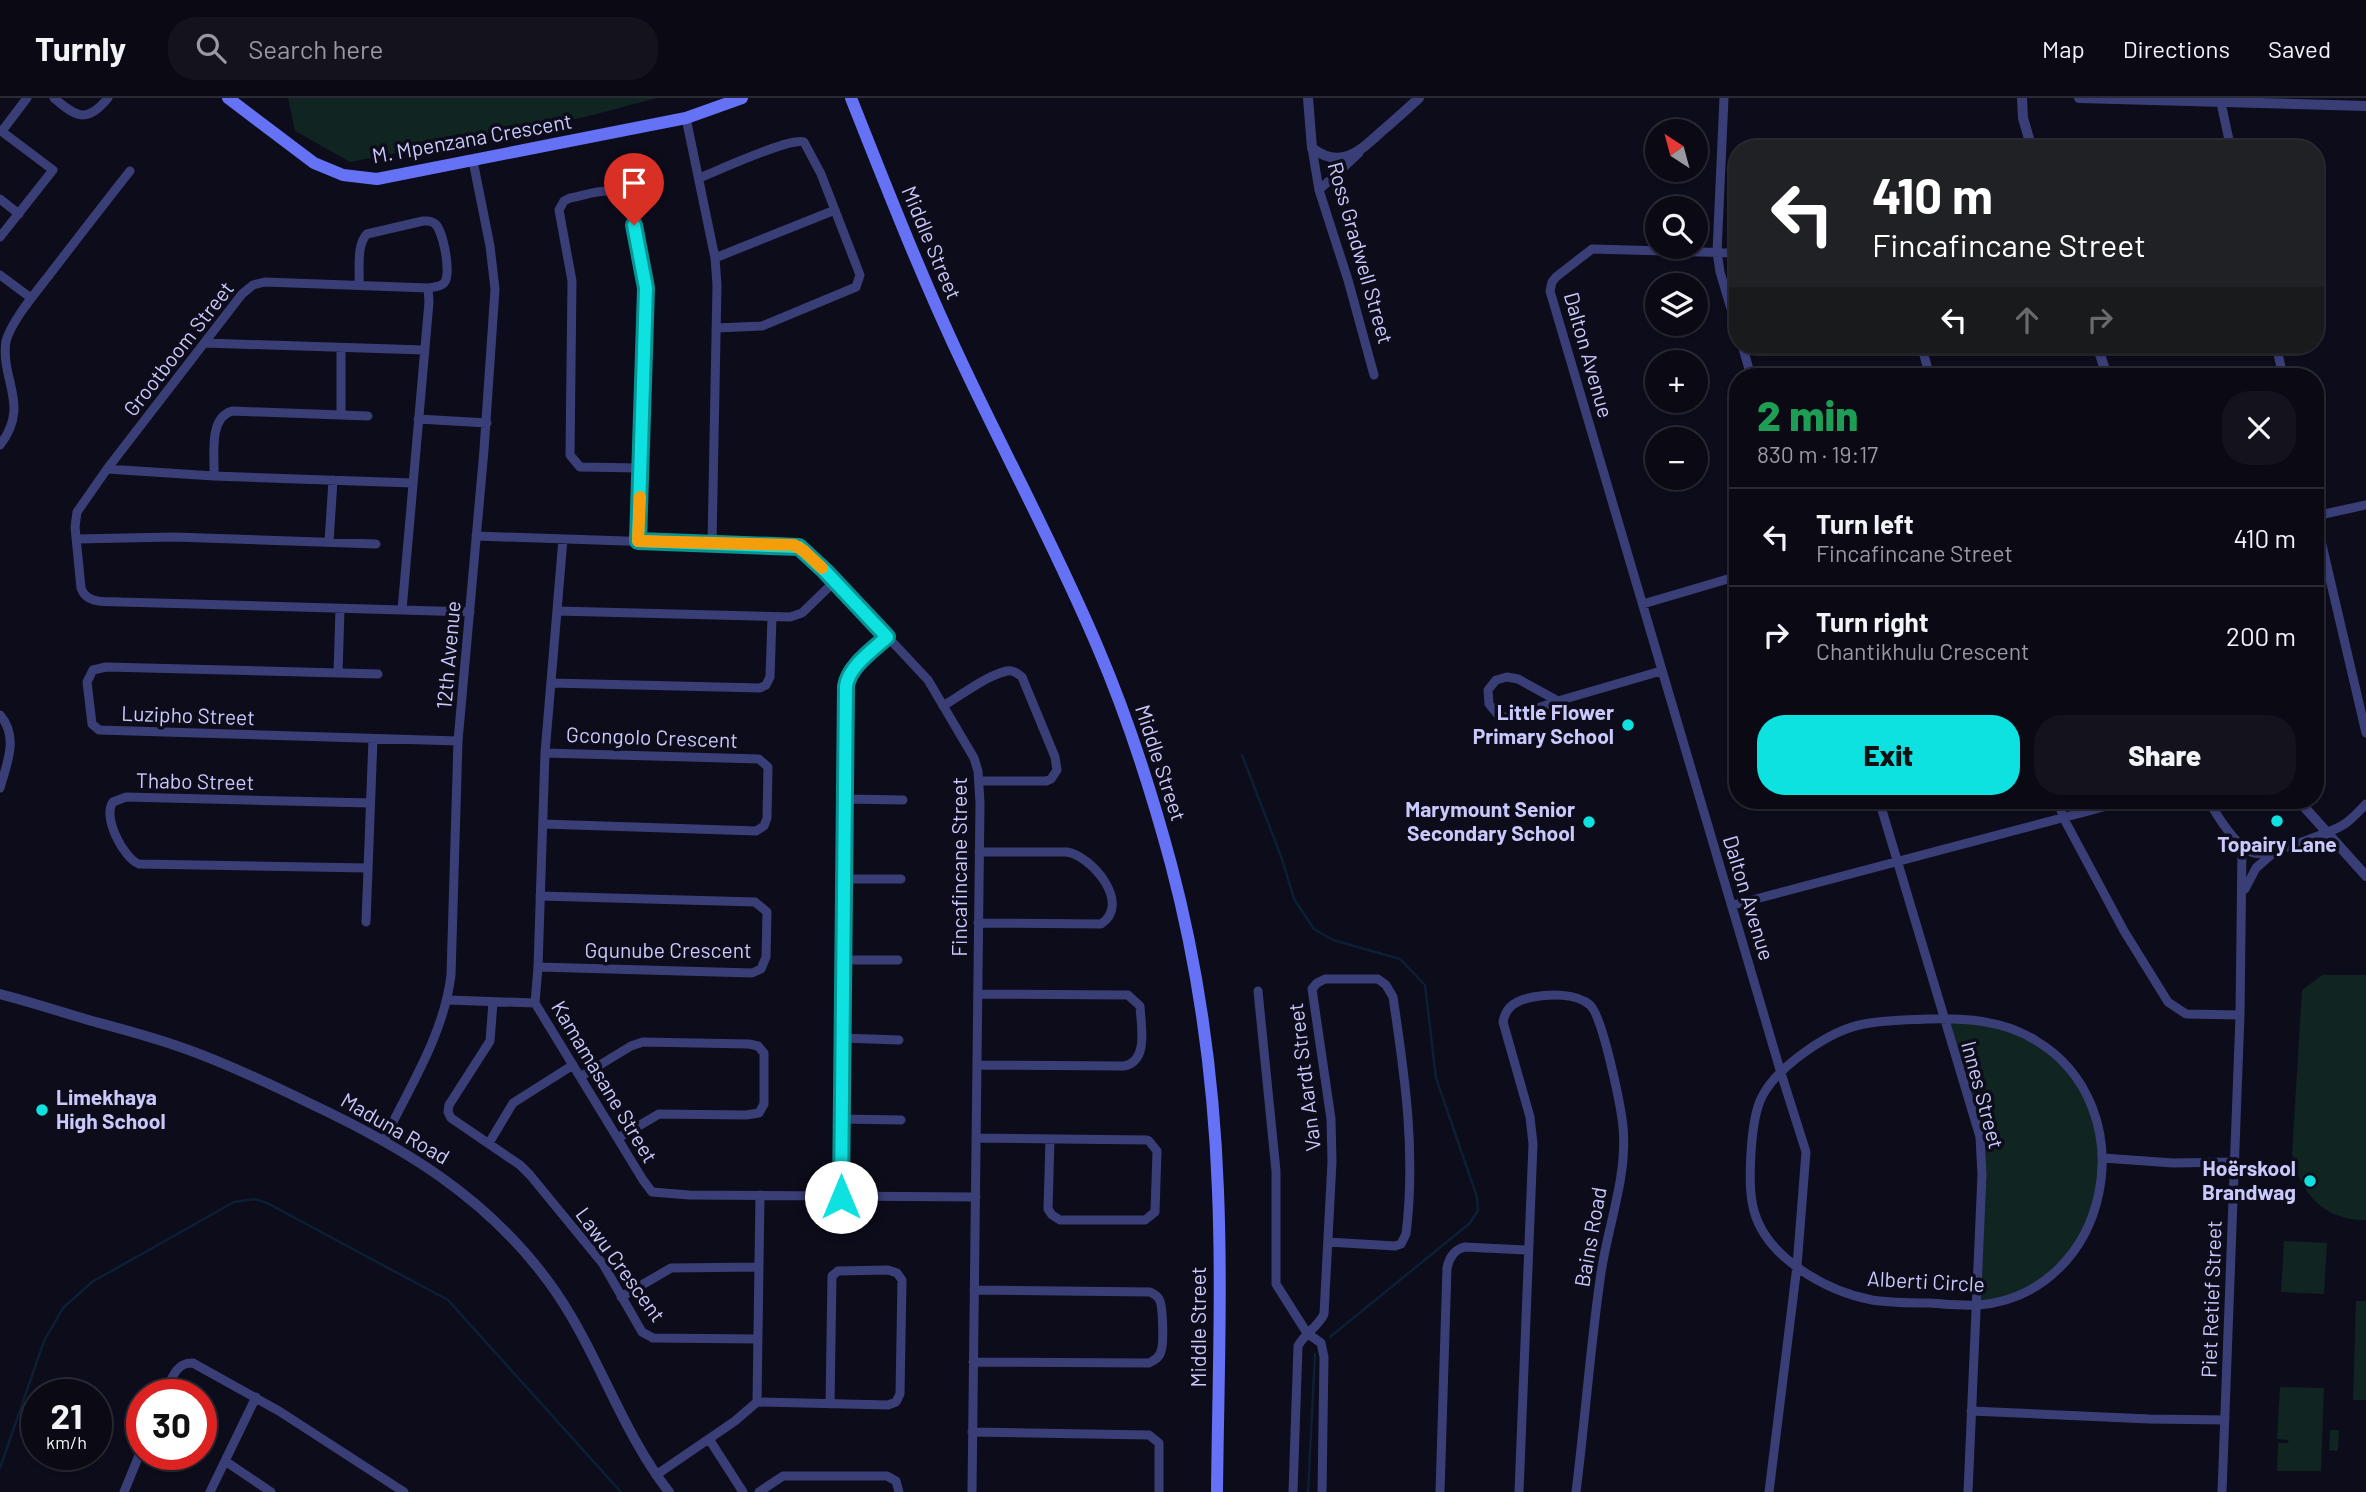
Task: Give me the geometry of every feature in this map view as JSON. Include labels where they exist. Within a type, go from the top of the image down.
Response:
[{"type":"main road","name":"M. Mpenzana Crescent","points":[[228,98],[306,158],[343,175],[377,178],[686,118],[742,98]]},
{"type":"main road","name":"Middle Street","points":[[851,98],[909,242],[963,365],[1103,659],[1141,764],[1171,866],[1197,990],[1216,1148],[1219,1224],[1217,1492]]},
{"type":"street","points":[[0,237],[53,170],[1,131],[27,98]]},
{"type":"street","points":[[54,98],[76,114],[85,116],[96,111],[108,98]]},
{"type":"street","name":"Ross Gradwell Street","points":[[1308,98],[1319,190],[1348,280],[1374,375]]},
{"type":"street","points":[[1319,190],[1419,98]]},
{"type":"street","points":[[1724,98],[1717,252],[1729,302]]},
{"type":"street","points":[[2022,98],[2023,118],[2029,140]]},
{"type":"street","points":[[2080,98],[2366,106]]},
{"type":"street","points":[[2221,103],[2229,140]]},
{"type":"street","points":[[686,118],[715,258],[712,543]]},
{"type":"street","points":[[699,178],[782,145],[801,141],[808,146],[859,269],[856,287],[762,326],[716,328]]},
{"type":"street","points":[[1312,148],[1318,153],[1335,158],[1343,158],[1360,151]]},
{"type":"street","name":"12th Avenue","points":[[384,1140],[441,1026],[448,1000],[452,958],[458,741],[495,289],[490,246],[473,161]]},
{"type":"street","points":[[0,444],[9,432],[13,415],[3,361],[9,332],[31,298],[130,171]]},
{"type":"street","points":[[638,541],[646,288],[628,202],[623,193],[614,190],[570,198],[564,201],[559,210],[573,292],[570,455],[574,462],[583,467],[640,468]]},
{"type":"street","points":[[0,199],[19,214]]},
{"type":"street","points":[[715,258],[835,209]]},
{"type":"street","points":[[359,285],[361,246],[365,236],[377,230],[430,221],[439,229],[448,274],[445,283],[428,288],[429,302],[402,610]]},
{"type":"street","name":"Dalton Avenue","points":[[1717,252],[1592,249],[1571,264],[1550,286],[1552,301],[1661,671],[1806,1150],[1797,1266],[1769,1492]]},
{"type":"street","points":[[1717,252],[1729,253]]},
{"type":"street","points":[[0,275],[31,298]]},
{"type":"street","name":"Grootboom Street","points":[[428,288],[258,282],[243,293],[77,512],[76,539],[82,593],[92,600],[470,612]]},
{"type":"street","points":[[205,343],[424,351]]},
{"type":"street","points":[[341,348],[341,414]]},
{"type":"street","points":[[214,476],[217,423],[226,412],[368,416]]},
{"type":"street","points":[[418,419],[486,423]]},
{"type":"street","points":[[107,469],[412,483]]},
{"type":"street","points":[[329,542],[333,480]]},
{"type":"street","points":[[2324,514],[2366,505]]},
{"type":"street","name":"Fincafincane Street","points":[[476,536],[794,545],[835,581],[928,680],[974,758],[979,781],[979,852],[972,1492]]},
{"type":"street","points":[[76,539],[174,537],[376,544]]},
{"type":"street","name":"Kamamasane Street","points":[[563,538],[545,753],[535,1003],[643,1180],[652,1192],[689,1195],[976,1198]]},
{"type":"street","points":[[2324,554],[2366,733]]},
{"type":"street","points":[[1643,604],[1729,579]]},
{"type":"street","points":[[557,611],[790,617],[800,614],[835,581]]},
{"type":"street","points":[[338,673],[340,609]]},
{"type":"street","points":[[551,683],[760,688],[766,685],[770,677],[772,617]]},
{"type":"street","points":[[841,1197],[846,682],[855,667],[887,637]]},
{"type":"street","name":"Luzipho Street","points":[[378,674],[97,668],[87,682],[91,720],[99,730],[458,741]]},
{"type":"street","points":[[943,706],[986,680],[1006,672],[1012,671],[1022,677],[1055,757],[1057,770],[1053,777],[1046,781],[979,781]]},
{"type":"street","points":[[1558,701],[1512,677],[1496,680],[1488,691],[1487,699],[1490,708],[1498,715],[1509,718],[1661,671]]},
{"type":"street","points":[[0,715],[9,727],[12,742],[0,788]]},
{"type":"street","points":[[366,922],[373,739]]},
{"type":"street","name":"Gcongolo Crescent","points":[[543,824],[756,831],[766,823],[768,767],[757,759],[545,753]]},
{"type":"street","name":"Thabo Street","points":[[367,868],[139,863],[127,856],[108,811],[113,802],[126,797],[370,803]]},
{"type":"street","points":[[845,799],[903,800]]},
{"type":"street","name":"Piet Retief Street","points":[[2222,1492],[2240,1015],[2242,847],[2259,854],[2326,833],[2345,824],[2366,804]]},
{"type":"street","name":"Innes Street","points":[[1882,809],[1981,1148],[1968,1492]]},
{"type":"street","points":[[2061,809],[2124,931],[2168,1002],[2186,1014],[2240,1015]]},
{"type":"street","points":[[1733,905],[2095,809]]},
{"type":"street","points":[[2215,809],[2242,847]]},
{"type":"street","points":[[2306,809],[2366,876]]},
{"type":"street","name":"Piet Retief Street","points":[[2243,897],[2256,867],[2276,850]]},
{"type":"street","points":[[978,923],[1101,923],[1109,917],[1112,910],[1107,884],[1080,855],[1067,852],[979,852]]},
{"type":"street","points":[[844,879],[901,879]]},
{"type":"street","name":"Gqunube Crescent","points":[[538,967],[752,973],[761,969],[766,957],[767,912],[755,902],[540,896]]},
{"type":"street","points":[[842,960],[898,960]]},
{"type":"street","name":"Van Aardt Street","points":[[1293,1492],[1298,1346],[1307,1333],[1321,1322],[1324,1314],[1332,1162],[1331,1119],[1312,989],[1325,979],[1378,979],[1386,985],[1393,997],[1408,1104],[1410,1128],[1406,1234],[1401,1244],[1395,1246],[1328,1242]]},
{"type":"street","points":[[1258,991],[1276,1171],[1275,1279],[1278,1289],[1307,1333],[1321,1343],[1324,1357],[1322,1492]]},
{"type":"street","points":[[977,1065],[1124,1066],[1140,1056],[1141,1048],[1140,1006],[1128,995],[978,993]]},
{"type":"street","name":"Maduna Road","points":[[0,994],[208,1057],[384,1140],[410,1154],[459,1190],[504,1231],[548,1281],[584,1338],[629,1432],[669,1492]]},
{"type":"street","name":"Bains Road","points":[[1528,1250],[1532,1129],[1503,1022],[1506,1012],[1514,1003],[1530,998],[1551,995],[1580,999],[1596,1013],[1620,1103],[1624,1139],[1600,1278],[1576,1492]]},
{"type":"street","points":[[448,1000],[535,1003]]},
{"type":"street","name":"Lawu Crescent","points":[[493,1002],[490,1041],[448,1110],[453,1121],[489,1143],[530,1175],[600,1259],[639,1328],[650,1337],[758,1339]]},
{"type":"street","name":"Alberti Circle","points":[[1944,1018],[1981,1021],[2035,1039],[2070,1069],[2090,1100],[2101,1139],[2102,1183],[2084,1236],[2072,1254],[2031,1289],[2002,1302],[1975,1305],[1872,1300],[1842,1291],[1797,1266],[1785,1256],[1764,1231],[1755,1213],[1750,1174],[1756,1118],[1760,1101],[1781,1073],[1808,1050],[1850,1028],[1874,1022],[1944,1018]]},
{"type":"street","points":[[842,1038],[898,1040]]},
{"type":"street","points":[[580,1077],[631,1046],[643,1042],[749,1044],[760,1047],[764,1053],[764,1104],[759,1113],[659,1114],[618,1138]]},
{"type":"street","points":[[489,1143],[513,1103],[573,1065]]},
{"type":"street","points":[[841,1119],[901,1120]]},
{"type":"street","points":[[976,1138],[1147,1140],[1157,1151],[1157,1209],[1154,1214],[1145,1220],[1129,1221],[1060,1220],[1055,1217],[1048,1209],[1050,1139]]},
{"type":"street","points":[[2103,1158],[2173,1163],[2234,1162]]},
{"type":"street","points":[[757,1402],[760,1195]]},
{"type":"street","points":[[1440,1492],[1447,1268],[1450,1258],[1464,1247],[1528,1250],[1519,1492]]},
{"type":"street","points":[[621,1297],[671,1268],[758,1268]]},
{"type":"street","points":[[656,1475],[757,1402],[830,1404],[888,1405],[894,1403],[899,1398],[902,1280],[894,1272],[838,1271],[832,1276],[830,1404]]},
{"type":"street","points":[[974,1290],[1150,1292],[1161,1302],[1162,1340],[1161,1351],[1155,1360],[1149,1363],[974,1362]]},
{"type":"street","points":[[172,1379],[183,1363],[193,1363],[256,1397],[404,1492]]},
{"type":"street","points":[[210,1492],[256,1397]]},
{"type":"street","points":[[1971,1411],[2225,1420]]},
{"type":"street","points":[[972,1432],[1149,1435],[1159,1443],[1160,1492]]},
{"type":"street","points":[[709,1439],[743,1492]]},
{"type":"street","points":[[225,1461],[271,1492]]},
{"type":"street","points":[[124,1492],[133,1470]]},
{"type":"street","points":[[760,1492],[782,1477],[816,1475],[887,1476],[896,1481],[900,1492]]},
{"type":"green space","points":[[288,98],[657,98],[585,117],[350,162],[295,131]]},
{"type":"green space","points":[[2322,975],[2366,975],[2366,1220],[2338,1216],[2316,1202],[2301,1181],[2292,1154],[2302,990]]},
{"type":"green space","points":[[1946,1020],[1989,1025],[2035,1040],[2072,1065],[2090,1100],[2104,1140],[2105,1183],[2065,1262],[2034,1290],[1977,1311],[1984,1152]]},
{"type":"green space","points":[[2284,1241],[2327,1243],[2324,1294],[2281,1292]]},
{"type":"green space","points":[[2356,1301],[2366,1301],[2366,1400],[2353,1400]]},
{"type":"green space","points":[[2280,1387],[2324,1388],[2321,1471],[2277,1471],[2278,1443],[2287,1443],[2289,1440],[2277,1439]]},
{"type":"green space","points":[[2330,1430],[2339,1430],[2338,1451],[2329,1450]]},
{"type":"waterway","points":[[1242,755],[1282,859],[1294,899],[1314,929],[1333,940],[1400,959],[1425,985],[1436,1078],[1477,1197],[1478,1210],[1470,1223],[1330,1337]]},
{"type":"waterway","points":[[0,1468],[44,1341],[63,1308],[92,1282],[234,1202],[254,1199],[267,1203],[448,1300],[621,1492]]},
{"type":"waterway","points":[[1308,1492],[1315,1354]]},
{"type":"slow traffic","points":[[640,497],[638,541],[794,545],[822,568]]},
{"type":"place","name":"Little Flower Primary School","points":[[1628,725]]},
{"type":"place","name":"Topairy Lane","points":[[2277,821]]},
{"type":"place","name":"Marymount Senior Secondary School","points":[[1589,822]]},
{"type":"place","name":"Limekhaya High School","points":[[42,1110]]},
{"type":"place","name":"Hoërskool Brandwag","points":[[2310,1181]]},
{"type":"route","points":[[634,225],[646,288],[638,541],[794,545],[825,571],[887,637],[855,667],[847,678],[846,686],[841,1197]]}]
